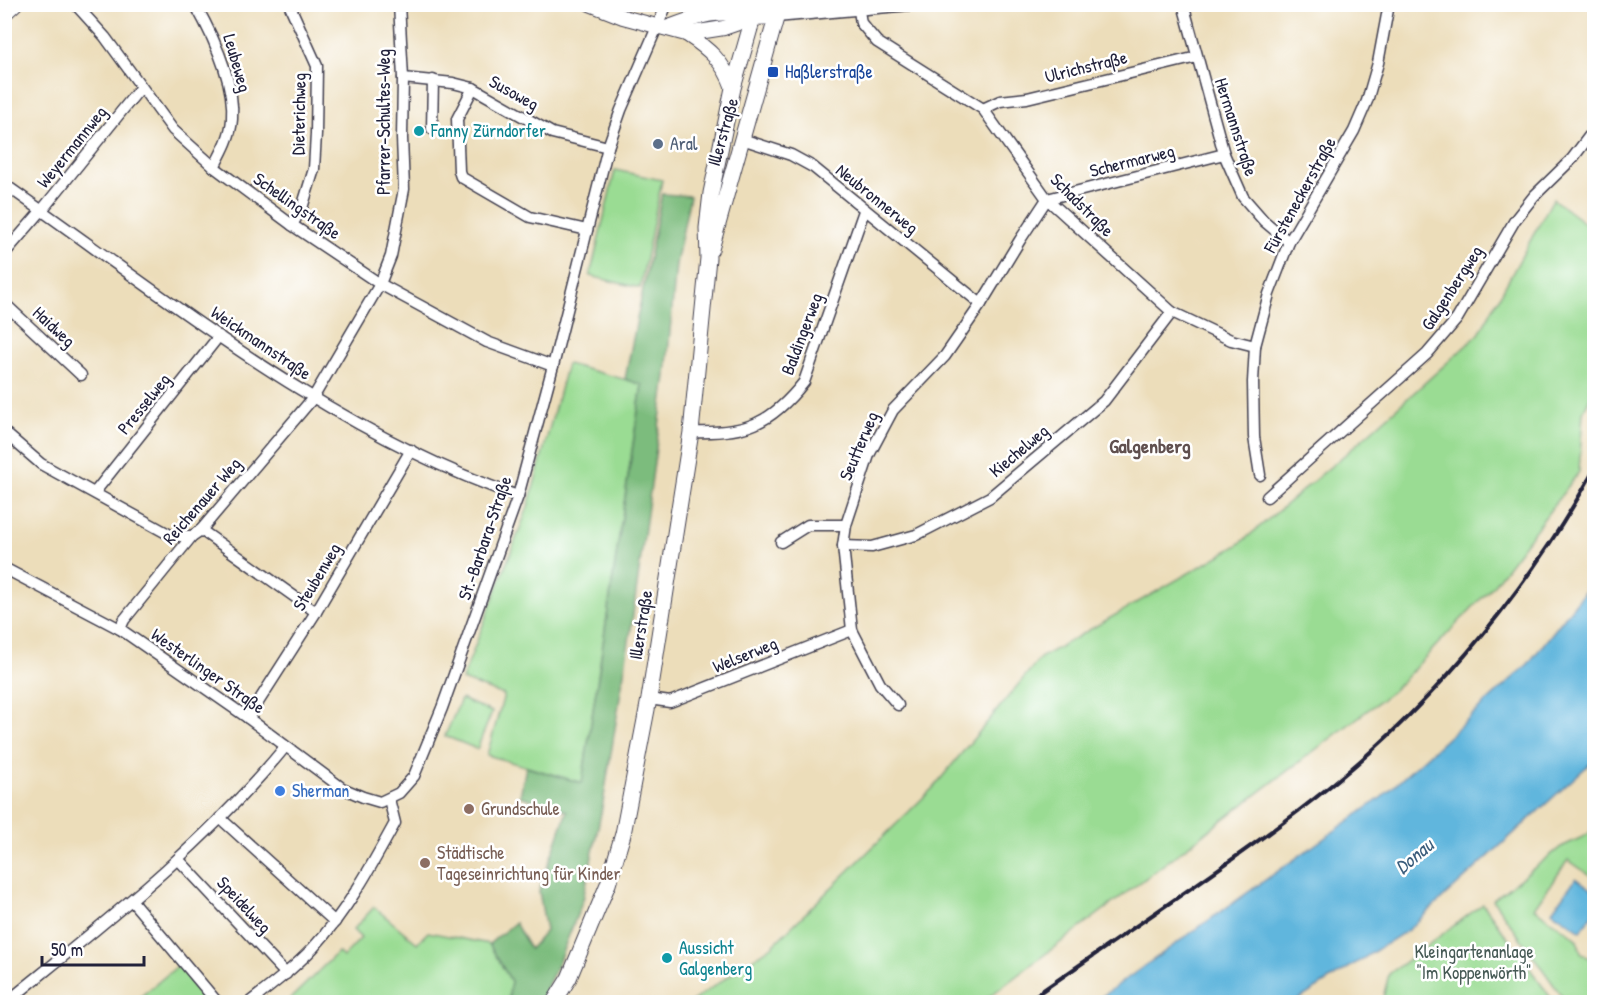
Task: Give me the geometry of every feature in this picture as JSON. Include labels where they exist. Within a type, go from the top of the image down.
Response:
[{"type":"main road","name":"Illerstraße","points":[[554,1002],[563,995],[608,884],[623,834],[649,699],[691,432],[708,258],[707,228],[711,193],[732,88],[755,11]]},
{"type":"main road","name":"Illerstraße","points":[[708,258],[778,11]]},
{"type":"street","points":[[4,14],[15,4]]},
{"type":"street","name":"Schellingstraße","points":[[75,4],[105,38],[173,130],[214,167],[292,225],[380,284],[487,342],[553,366]]},
{"type":"street","name":"Leubeweg","points":[[195,4],[211,32],[231,92],[232,120],[226,143],[214,167]]},
{"type":"street","name":"Dieterichweg","points":[[289,4],[317,66],[314,169],[302,208],[292,225]]},
{"type":"street","name":"Pfarrer-Schultes-Weg","points":[[313,398],[380,284],[391,256],[404,189],[403,78],[399,4]]},
{"type":"street","points":[[590,4],[686,34],[704,46],[721,63],[732,88]]},
{"type":"street","name":"St.-Barbara-Straße","points":[[389,799],[399,793],[414,776],[518,496],[608,147],[621,111],[662,27],[667,4]]},
{"type":"street","points":[[710,13],[723,4]]},
{"type":"street","points":[[662,27],[710,13],[859,11],[922,4]]},
{"type":"street","name":"Hermannstraße","points":[[1183,4],[1224,154],[1243,197],[1264,221],[1289,242]]},
{"type":"street","name":"Fürsteneckerstraße","points":[[1260,475],[1254,437],[1253,382],[1255,346],[1269,294],[1289,242],[1354,130],[1367,101],[1378,63],[1389,4]]},
{"type":"street","points":[[1590,4],[1594,6]]},
{"type":"street","points":[[686,34],[724,28],[755,11]]},
{"type":"street","name":"Schadstraße","points":[[859,11],[861,23],[877,42],[983,109],[1047,199],[1172,312],[1232,340],[1255,346]]},
{"type":"street","name":"Ulrichstraße","points":[[983,109],[1000,101],[1028,98],[1197,57]]},
{"type":"street","name":"Susoweg","points":[[403,78],[433,80],[473,88],[552,133],[608,147]]},
{"type":"street","points":[[432,129],[433,80]]},
{"type":"street","name":"Weyermannweg","points":[[4,254],[141,87]]},
{"type":"street","points":[[473,88],[457,119],[461,177],[530,217],[587,230]]},
{"type":"street","name":"Galgenbergweg","points":[[1267,497],[1427,354],[1457,319],[1515,220],[1534,196],[1572,159],[1594,130]]},
{"type":"street","name":"Neubronnerweg","points":[[742,139],[791,155],[813,167],[864,211],[981,304]]},
{"type":"street","name":"Schermarweg","points":[[1047,199],[1224,154]]},
{"type":"street","name":"Weickmannstraße","points":[[4,184],[219,336],[313,398],[477,482],[518,496]]},
{"type":"street","name":"Seutterweg","points":[[898,705],[880,684],[852,630],[843,546],[846,525],[869,455],[893,410],[945,356],[981,304],[1047,199]]},
{"type":"street","name":"Baldingerweg","points":[[691,432],[746,428],[767,418],[790,399],[804,382],[864,211]]},
{"type":"street","name":"Haidweg","points":[[4,303],[81,375]]},
{"type":"street","name":"Kiechelweg","points":[[843,546],[872,547],[916,535],[990,497],[1104,401],[1172,312]]},
{"type":"street","name":"Presselweg","points":[[95,492],[219,336]]},
{"type":"street","name":"Reichenauer Weg","points":[[120,629],[124,620],[196,533],[313,398]]},
{"type":"street","points":[[4,432],[41,464],[172,536],[196,533],[316,612]]},
{"type":"street","name":"Steubenweg","points":[[248,718],[316,612],[411,450]]},
{"type":"street","points":[[782,542],[808,525],[846,525]]},
{"type":"street","name":"Westerlinger Straße","points":[[4,568],[120,629],[248,718],[342,788],[380,802],[389,799]]},
{"type":"street","name":"Welserweg","points":[[649,699],[670,702],[852,630]]},
{"type":"street","points":[[7,1002],[132,901],[220,818],[285,747]]},
{"type":"street","points":[[250,1002],[286,974],[314,948],[368,874],[395,823],[389,799]]},
{"type":"street","points":[[220,818],[335,922]]},
{"type":"street","name":"Speidelweg","points":[[178,858],[286,974]]},
{"type":"street","points":[[132,901],[217,1002]]},
{"type":"green space","points":[[615,170],[662,180],[640,288],[590,276]]},
{"type":"green space","points":[[662,194],[690,196],[676,264],[666,376],[631,629],[603,803],[583,900],[540,1002],[508,1002],[511,981],[489,944],[515,923],[530,949],[546,931],[539,891],[567,811],[520,796],[526,767],[582,783],[642,385],[625,379]]},
{"type":"green space","points":[[1553,199],[1594,230],[1594,390],[1583,412],[1579,472],[1493,586],[1393,691],[982,1002],[691,1002],[772,946],[933,788],[1040,658],[1238,545],[1349,451],[1479,334]]},
{"type":"green space","points":[[567,364],[642,384],[582,783],[487,755],[504,695],[462,680],[528,507]]},
{"type":"green space","points":[[461,699],[492,712],[477,749],[445,736]]},
{"type":"green space","points":[[1594,828],[1594,878],[1568,860],[1534,908],[1576,938],[1581,952],[1594,962],[1594,1002],[1566,1002],[1493,900],[1561,847],[1587,835]]},
{"type":"green space","name":"Kleingartenanlage \"Im Koppenwörth\"","points":[[1483,904],[1554,1002],[1382,1002],[1389,974]]},
{"type":"green space","points":[[374,907],[417,943],[428,932],[489,944],[511,981],[508,1002],[287,1002],[338,952],[343,957],[361,938],[353,930]]},
{"type":"green space","points":[[180,964],[210,1002],[134,1002]]},
{"type":"water","name":"Donau","points":[[1594,580],[1594,760],[1408,930],[1295,1002],[1094,1002],[1382,797],[1528,664]]},
{"type":"water","points":[[1576,878],[1594,891],[1594,912],[1581,931],[1552,911]]},
{"type":"railway","points":[[1026,1002],[1272,831],[1344,775],[1390,734],[1420,705],[1502,610],[1551,542],[1594,470]]},
{"type":"place","name":"Haßlerstraße","points":[[773,72]]},
{"type":"place","name":"Fanny Zürndorfer","points":[[419,131]]},
{"type":"place","name":"Aral","points":[[658,144]]},
{"type":"place","name":"Sherman","points":[[280,791]]},
{"type":"place","name":"Grundschule","points":[[469,809]]},
{"type":"place","name":"Städtische Tageseinrichtung für Kinder","points":[[425,863]]},
{"type":"place","name":"Aussicht Galgenberg","points":[[667,958]]},
{"type":"district","name":"Galgenberg","points":[[1150,446]]}]
